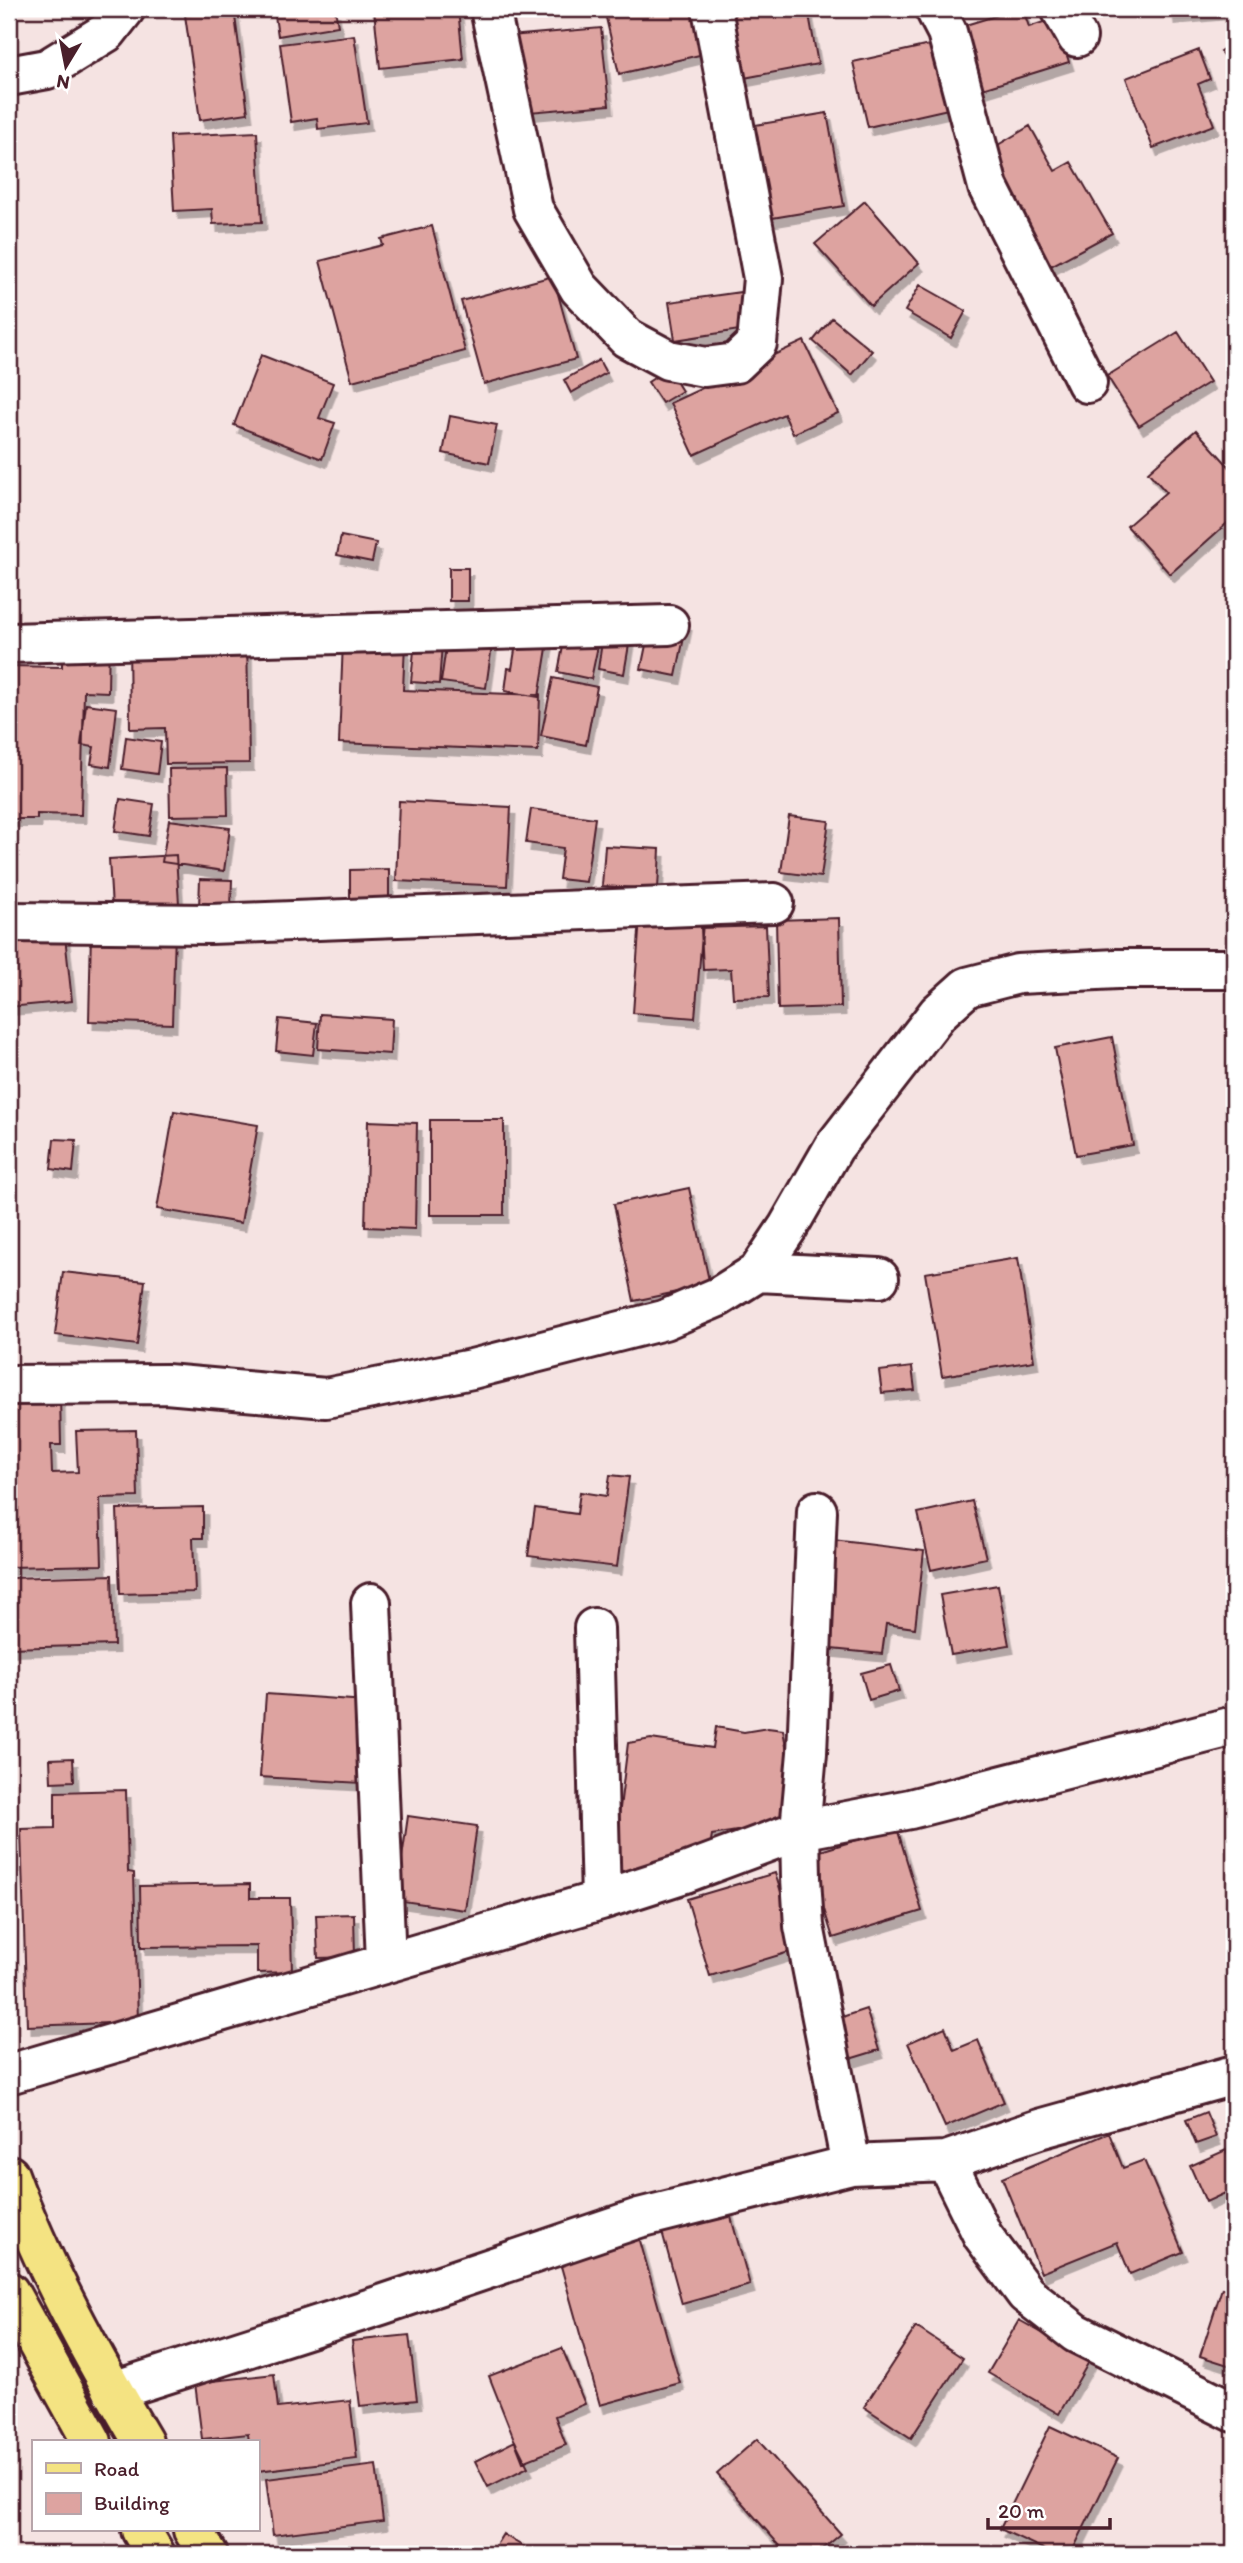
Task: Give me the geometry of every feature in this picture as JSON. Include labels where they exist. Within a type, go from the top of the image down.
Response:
[{"type":"main road","points":[[9,2175],[25,2220],[113,2391],[142,2440]]},
{"type":"main road","points":[[9,2292],[91,2440]]},
{"type":"main road","points":[[142,2532],[155,2554]]},
{"type":"main road","points":[[194,2532],[208,2554]]},
{"type":"street","points":[[9,76],[47,69],[107,32],[125,9]]},
{"type":"street","points":[[490,9],[533,209],[579,288],[627,338],[668,360],[705,367],[736,363],[757,343],[763,278],[712,9]]},
{"type":"street","points":[[935,9],[947,32],[988,187],[1087,383]]},
{"type":"street","points":[[9,642],[668,625]]},
{"type":"street","points":[[9,922],[210,924],[774,903]]},
{"type":"street","points":[[9,1385],[166,1384],[326,1398],[471,1369],[664,1320],[718,1297],[758,1272],[788,1227],[834,1147],[938,1013],[967,987],[1018,974],[1117,969],[1234,969]]},
{"type":"street","points":[[758,1272],[879,1278]]},
{"type":"street","points":[[817,1511],[807,1753],[800,1830],[804,1926],[851,2165]]},
{"type":"street","points":[[371,1603],[386,1962]]},
{"type":"street","points":[[594,1628],[601,1900]]},
{"type":"street","points":[[9,2074],[601,1900],[685,1873],[800,1830],[909,1810],[1234,1726]]},
{"type":"street","points":[[113,2391],[639,2218],[851,2165],[946,2161],[1039,2129],[1234,2075]]},
{"type":"street","points":[[946,2161],[984,2236],[1026,2294],[1076,2333],[1234,2412]]},
{"type":"building","points":[[234,9],[248,113],[200,120],[185,15]]},
{"type":"building","points":[[274,9],[335,9],[338,26],[278,36]]},
{"type":"building","points":[[458,9],[463,59],[380,68],[374,10]]},
{"type":"building","points":[[604,9],[698,9],[708,53],[619,74]]},
{"type":"building","points":[[731,9],[808,9],[818,64],[744,78]]},
{"type":"building","points":[[1023,9],[1029,27],[1055,18],[1069,62],[979,90],[959,27]]},
{"type":"building","points":[[1169,9],[1234,9],[1234,10],[1170,16]]},
{"type":"building","points":[[601,28],[609,105],[518,113],[510,36]]},
{"type":"building","points":[[354,35],[367,123],[318,129],[317,118],[291,122],[280,44]]},
{"type":"building","points":[[943,42],[957,107],[868,127],[853,62]]},
{"type":"building","points":[[1234,42],[1234,72],[1220,51]]},
{"type":"building","points":[[1199,50],[1210,79],[1198,84],[1214,125],[1153,148],[1126,78]]},
{"type":"building","points":[[827,113],[844,206],[772,218],[755,125]]},
{"type":"building","points":[[1030,126],[1055,171],[1071,162],[1112,233],[1051,266],[986,152]]},
{"type":"building","points":[[257,132],[262,222],[213,224],[212,209],[174,211],[170,136]]},
{"type":"building","points":[[865,201],[919,263],[871,306],[815,244]]},
{"type":"building","points":[[432,226],[465,351],[352,381],[320,261],[383,245],[381,239]]},
{"type":"building","points":[[553,276],[576,359],[484,384],[461,301]]},
{"type":"building","points":[[920,285],[966,311],[951,338],[905,311]]},
{"type":"building","points":[[741,292],[746,329],[675,340],[669,302]]},
{"type":"building","points":[[832,318],[872,351],[852,375],[813,341]]},
{"type":"building","points":[[1178,332],[1210,382],[1139,426],[1107,376]]},
{"type":"building","points":[[804,341],[838,413],[793,434],[784,414],[694,455],[670,403]]},
{"type":"building","points":[[261,355],[333,383],[319,418],[335,423],[322,459],[234,425]]},
{"type":"building","points":[[599,360],[606,373],[571,393],[564,380]]},
{"type":"building","points":[[668,369],[682,391],[662,403],[648,382]]},
{"type":"building","points":[[450,416],[497,425],[489,463],[443,453]]},
{"type":"building","points":[[1196,430],[1234,472],[1234,496],[1229,501],[1234,506],[1234,517],[1170,574],[1127,526],[1166,492],[1148,472]]},
{"type":"building","points":[[341,536],[376,543],[372,562],[337,555]]},
{"type":"building","points":[[449,568],[468,568],[468,601],[449,601]]},
{"type":"building","points":[[652,616],[687,623],[676,676],[641,669]]},
{"type":"building","points":[[568,621],[602,627],[591,679],[558,672]]},
{"type":"building","points":[[449,625],[494,631],[486,688],[441,682]]},
{"type":"building","points":[[416,629],[443,631],[439,684],[411,682]]},
{"type":"building","points":[[518,631],[549,636],[539,697],[505,691],[508,668],[512,669]]},
{"type":"building","points":[[247,632],[249,763],[166,764],[165,728],[130,729],[129,637]]},
{"type":"building","points":[[603,635],[630,639],[624,674],[598,669]]},
{"type":"building","points":[[62,637],[109,638],[108,692],[84,691],[81,815],[37,814],[37,819],[9,819],[9,666],[62,667]]},
{"type":"building","points":[[343,641],[405,643],[403,690],[540,695],[538,751],[339,743]]},
{"type":"building","points":[[553,678],[597,687],[586,745],[541,736]]},
{"type":"building","points":[[86,704],[117,708],[110,767],[91,764],[94,747],[81,745]]},
{"type":"building","points":[[126,737],[161,742],[157,774],[122,769]]},
{"type":"building","points":[[227,768],[228,815],[170,816],[169,769]]},
{"type":"building","points":[[120,799],[154,804],[149,836],[115,831]]},
{"type":"building","points":[[399,801],[511,807],[507,886],[396,881]]},
{"type":"building","points":[[531,809],[595,818],[586,882],[559,879],[563,848],[526,843]]},
{"type":"building","points":[[789,816],[829,821],[821,877],[781,872]]},
{"type":"building","points":[[169,820],[230,828],[224,871],[162,862]]},
{"type":"building","points":[[605,846],[660,849],[658,889],[602,886]]},
{"type":"building","points":[[176,855],[179,904],[112,908],[109,859]]},
{"type":"building","points":[[389,869],[389,901],[350,901],[350,870]]},
{"type":"building","points":[[200,879],[232,880],[231,907],[199,907]]},
{"type":"building","points":[[640,918],[703,923],[695,1018],[633,1013]]},
{"type":"building","points":[[839,918],[841,1007],[778,1009],[776,920]]},
{"type":"building","points":[[766,926],[769,997],[733,998],[731,969],[703,970],[701,928]]},
{"type":"building","points":[[64,927],[72,1001],[9,1007],[9,932]]},
{"type":"building","points":[[91,931],[175,933],[172,1024],[89,1021]]},
{"type":"building","points":[[320,1014],[392,1019],[390,1054],[318,1049]]},
{"type":"building","points":[[279,1019],[317,1023],[313,1055],[276,1051]]},
{"type":"building","points":[[1112,1037],[1133,1145],[1076,1155],[1055,1048]]},
{"type":"building","points":[[174,1111],[258,1125],[241,1223],[157,1209]]},
{"type":"building","points":[[430,1120],[504,1120],[504,1215],[430,1215]]},
{"type":"building","points":[[368,1121],[417,1123],[415,1229],[365,1227]]},
{"type":"building","points":[[54,1139],[76,1140],[73,1172],[51,1169]]},
{"type":"building","points":[[689,1188],[710,1285],[634,1301],[614,1204]]},
{"type":"building","points":[[1018,1258],[1034,1361],[942,1376],[925,1273]]},
{"type":"building","points":[[63,1272],[145,1281],[137,1345],[55,1335]]},
{"type":"building","points":[[912,1367],[915,1390],[882,1393],[879,1371]]},
{"type":"building","points":[[60,1393],[61,1445],[51,1445],[52,1473],[78,1472],[76,1431],[136,1430],[138,1497],[100,1498],[102,1565],[9,1567],[9,1395]]},
{"type":"building","points":[[610,1475],[629,1477],[617,1567],[528,1556],[535,1508],[577,1514],[580,1492],[607,1496]]},
{"type":"building","points":[[972,1501],[986,1558],[931,1570],[918,1513]]},
{"type":"building","points":[[203,1507],[203,1538],[193,1538],[195,1592],[120,1594],[117,1509]]},
{"type":"building","points":[[833,1540],[924,1551],[915,1628],[886,1624],[882,1654],[821,1648]]},
{"type":"building","points":[[112,1575],[114,1645],[9,1648],[9,1578]]},
{"type":"building","points":[[998,1585],[1009,1645],[951,1655],[940,1595]]},
{"type":"building","points":[[891,1665],[899,1691],[869,1700],[861,1673]]},
{"type":"building","points":[[266,1694],[366,1701],[361,1783],[260,1777]]},
{"type":"building","points":[[716,1727],[744,1732],[768,1728],[783,1730],[790,1768],[782,1824],[712,1835],[708,1858],[619,1872],[615,1849],[628,1743],[651,1739],[713,1748]]},
{"type":"building","points":[[73,1758],[74,1781],[51,1782],[50,1759]]},
{"type":"building","points":[[126,1790],[128,1872],[134,1873],[138,2022],[27,2026],[21,1829],[55,1828],[55,1792]]},
{"type":"building","points":[[408,1816],[477,1826],[465,1910],[396,1900]]},
{"type":"building","points":[[897,1828],[922,1911],[833,1938],[807,1855]]},
{"type":"building","points":[[775,1873],[799,1949],[710,1976],[687,1899]]},
{"type":"building","points":[[250,1884],[250,1898],[290,1898],[292,1972],[257,1973],[257,1946],[141,1947],[140,1886]]},
{"type":"building","points":[[354,1914],[355,1957],[318,1958],[316,1915]]},
{"type":"building","points":[[866,2009],[879,2050],[843,2061],[830,2021]]},
{"type":"building","points":[[945,2027],[954,2050],[978,2040],[1004,2102],[945,2127],[908,2043]]},
{"type":"building","points":[[1206,2112],[1216,2137],[1196,2144],[1186,2120]]},
{"type":"building","points":[[1109,2133],[1123,2168],[1144,2160],[1183,2252],[1130,2274],[1117,2242],[1041,2273],[1002,2178]]},
{"type":"building","points":[[1226,2150],[1234,2169],[1234,2189],[1206,2202],[1190,2166]]},
{"type":"building","points":[[729,2210],[750,2285],[682,2304],[661,2228]]},
{"type":"building","points":[[639,2237],[680,2383],[600,2405],[559,2259]]},
{"type":"building","points":[[1222,2288],[1234,2292],[1234,2367],[1200,2356]]},
{"type":"building","points":[[1019,2320],[1090,2360],[1059,2414],[988,2373]]},
{"type":"building","points":[[916,2327],[963,2358],[911,2438],[864,2407]]},
{"type":"building","points":[[409,2335],[417,2400],[360,2406],[352,2341]]},
{"type":"building","points":[[562,2348],[585,2404],[555,2416],[566,2445],[523,2462],[489,2376]]},
{"type":"building","points":[[274,2374],[278,2408],[350,2400],[357,2459],[259,2471],[259,2440],[249,2440],[248,2434],[202,2439],[195,2383]]},
{"type":"building","points":[[1050,2426],[1118,2458],[1071,2554],[1054,2554],[1000,2529]]},
{"type":"building","points":[[757,2439],[841,2534],[817,2554],[787,2554],[717,2474]]},
{"type":"building","points":[[515,2441],[528,2467],[488,2487],[475,2461]]},
{"type":"building","points":[[376,2465],[383,2521],[273,2535],[266,2479]]},
{"type":"building","points":[[503,2534],[535,2554],[491,2553]]}]
